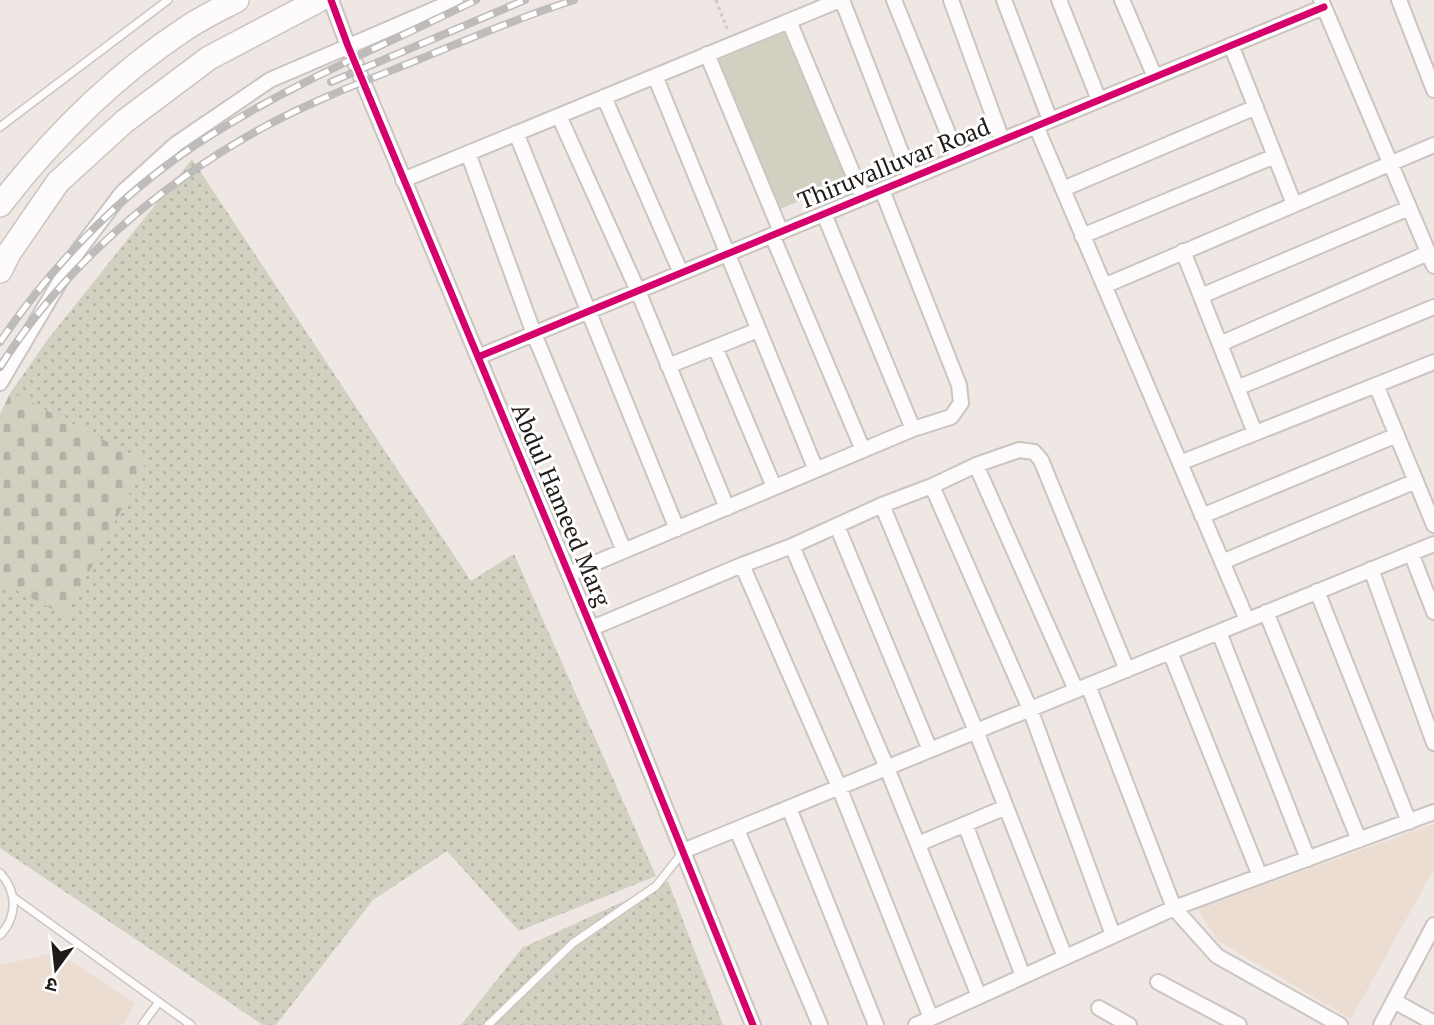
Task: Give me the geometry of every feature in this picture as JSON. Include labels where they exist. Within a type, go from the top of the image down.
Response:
[{"type":"main road","points":[[0,205],[32,164],[100,95],[186,29],[237,0]]},
{"type":"main road","points":[[0,271],[9,253],[58,182],[125,121],[209,58],[319,0]]},
{"type":"street","name":"Abdul Hameed Marg","points":[[331,0],[403,180],[592,628],[753,1025]]},
{"type":"street","points":[[0,383],[78,251],[122,193],[176,144],[270,80],[456,0]]},
{"type":"street","points":[[403,180],[841,0],[911,178]]},
{"type":"street","points":[[894,0],[958,158]]},
{"type":"street","points":[[951,0],[1002,140]]},
{"type":"street","points":[[1004,0],[1050,120]]},
{"type":"street","points":[[1059,0],[1099,100]]},
{"type":"street","points":[[1122,0],[1155,77]]},
{"type":"street","points":[[1399,0],[1434,90]]},
{"type":"street","points":[[1220,344],[1431,260],[1323,4]]},
{"type":"street","name":"Thiruvalluvar Road","points":[[478,357],[1155,77],[1323,4]]},
{"type":"street","points":[[789,21],[863,198]]},
{"type":"street","points":[[1231,45],[1294,204]]},
{"type":"street","points":[[708,54],[863,450]]},
{"type":"street","points":[[655,76],[816,470]]},
{"type":"street","points":[[604,97],[681,273]]},
{"type":"street","points":[[1062,189],[1256,107]]},
{"type":"street","points":[[559,116],[638,291],[727,508]]},
{"type":"street","points":[[1036,126],[1247,620]]},
{"type":"street","points":[[516,133],[677,528]]},
{"type":"street","points":[[1104,286],[1434,145]]},
{"type":"street","points":[[468,153],[534,334],[624,551]]},
{"type":"street","points":[[1083,236],[1275,156]]},
{"type":"street","points":[[569,574],[913,429],[951,417],[961,403],[959,385],[881,190]]},
{"type":"street","points":[[1201,296],[1409,208]]},
{"type":"street","points":[[824,214],[913,429]]},
{"type":"street","points":[[1183,251],[1255,433]]},
{"type":"street","points":[[1237,388],[1434,307]]},
{"type":"street","points":[[668,366],[758,330]]},
{"type":"street","points":[[715,347],[774,487]]},
{"type":"street","points":[[1180,463],[1434,362]]},
{"type":"street","points":[[1376,385],[1434,525]]},
{"type":"street","points":[[1202,516],[1396,435]]},
{"type":"street","points":[[592,628],[1019,450],[1034,452],[1041,460],[1127,670]]},
{"type":"street","points":[[976,466],[1082,688],[1174,908],[1217,956],[1340,1025]]},
{"type":"street","points":[[1222,562],[1416,481]]},
{"type":"street","points":[[932,486],[1030,709],[1113,935]]},
{"type":"street","points":[[882,505],[976,731],[1065,957]]},
{"type":"street","points":[[837,526],[930,750]]},
{"type":"street","points":[[683,851],[1434,544]]},
{"type":"street","points":[[792,546],[887,768],[979,996]]},
{"type":"street","points":[[1411,553],[1434,612]]},
{"type":"street","points":[[742,565],[839,787],[931,1018]]},
{"type":"street","points":[[1371,569],[1434,743]]},
{"type":"street","points":[[1317,591],[1409,822]]},
{"type":"street","points":[[1266,612],[1359,840]]},
{"type":"street","points":[[1219,632],[1308,859]]},
{"type":"street","points":[[1170,652],[1260,876]]},
{"type":"street","points":[[918,844],[1006,807]]},
{"type":"street","points":[[789,808],[876,1025]]},
{"type":"street","points":[[916,1025],[1174,908],[1434,813]]},
{"type":"street","points":[[965,824],[1023,976]]},
{"type":"street","points":[[737,830],[820,1025]]},
{"type":"street","points":[[1381,1025],[1434,925]]},
{"type":"street","points":[[1420,951],[1434,959]]},
{"type":"street","points":[[1158,982],[1239,1025]]},
{"type":"street","points":[[1394,1001],[1434,1023]]},
{"type":"street","points":[[1099,1008],[1129,1025]]},
{"type":"lane","points":[[0,127],[168,0]]},
{"type":"lane","points":[[488,1025],[573,943],[656,886],[683,851]]},
{"type":"lane","points":[[0,873],[8,882],[13,897],[13,913],[6,929],[0,935]]},
{"type":"lane","points":[[13,897],[191,1025]]},
{"type":"lane","points":[[142,1025],[159,1002]]},
{"type":"path","points":[[716,0],[733,44]]},
{"type":"shaded area","points":[[1434,824],[1434,869],[1351,1019],[1217,940],[1198,909]]},
{"type":"shaded area","points":[[57,952],[135,1003],[123,1025],[0,1025],[0,965]]},
{"type":"green space","points":[[788,31],[850,180],[780,209],[718,60]]},
{"type":"green space","points":[[192,159],[471,581],[514,554],[656,876],[519,931],[447,851],[373,900],[276,1025],[263,1025],[0,848],[0,414],[11,392],[48,339]]},
{"type":"green space","points":[[11,392],[146,462],[66,616],[0,582],[0,414]]},
{"type":"green space","points":[[668,881],[723,1025],[461,1025],[522,948]]},
{"type":"railway","points":[[0,342],[44,283],[95,228],[150,178],[180,156],[275,98],[476,0]]},
{"type":"railway","points":[[331,82],[525,0]]},
{"type":"railway","points":[[0,367],[25,330],[54,295],[117,230],[188,174],[225,150],[283,117],[322,99],[496,28],[574,0]]},
{"type":"cycle path","points":[[331,0],[624,706],[753,1025]]},
{"type":"cycle path","points":[[478,357],[1324,7]]}]
